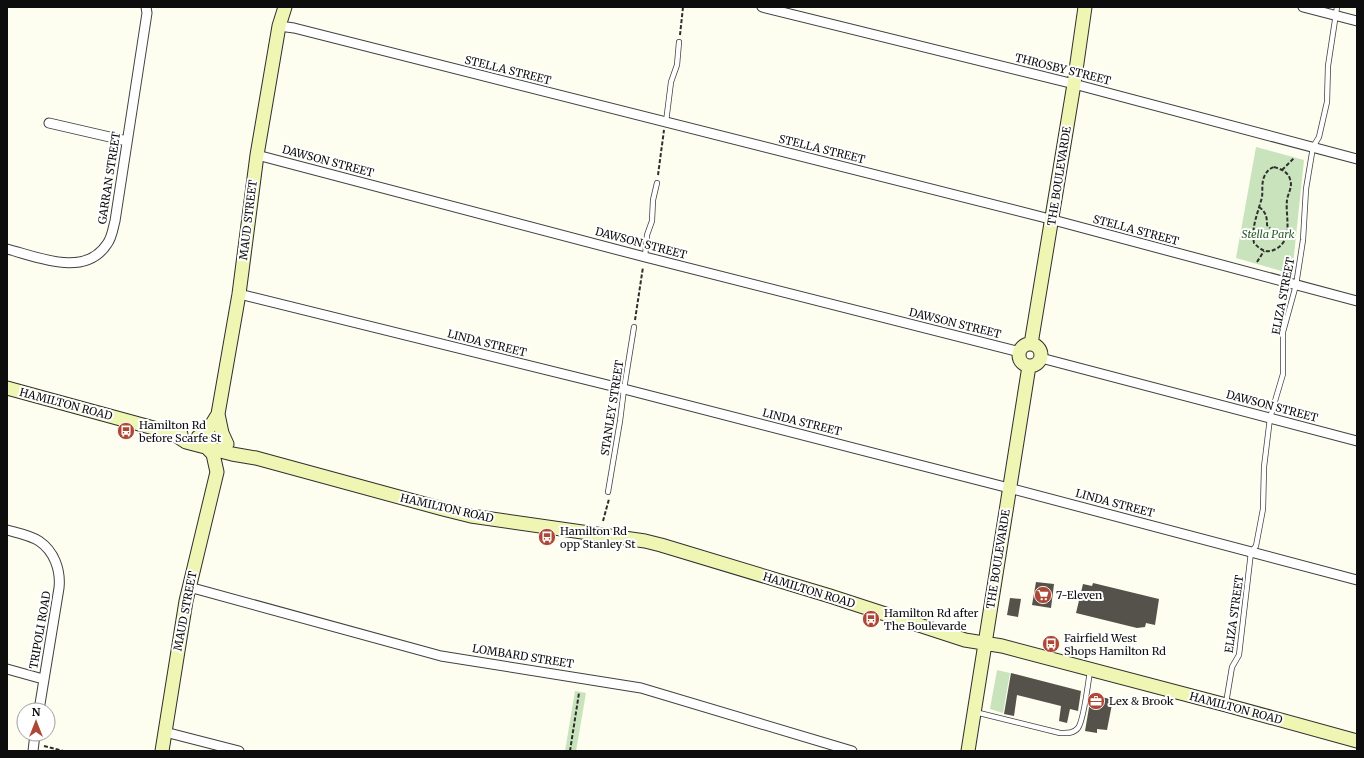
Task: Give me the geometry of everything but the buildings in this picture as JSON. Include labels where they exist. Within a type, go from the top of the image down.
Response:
[{"type":"street","name":"GARRAN STREET","points":[[7,248],[58,263],[80,263],[98,256],[108,243],[115,221],[147,12],[146,7]]},
{"type":"street","name":"MAUD STREET","points":[[278,7],[279,26]]},
{"type":"street","name":"MAUD STREET","points":[[198,437],[209,429],[218,414],[239,294],[257,155],[279,26],[285,7]]},
{"type":"street","name":"THROSBY STREET","points":[[762,7],[1074,84],[1357,159]]},
{"type":"street","name":"THE BOULEVARDE","points":[[1032,344],[1085,7]]},
{"type":"street","points":[[1303,7],[1336,11],[1357,21]]},
{"type":"street","name":"STELLA STREET","points":[[279,26],[309,32],[1052,220],[1357,301]]},
{"type":"street","points":[[49,123],[127,142]]},
{"type":"street","name":"DAWSON STREET","points":[[257,155],[645,257],[1020,352]]},
{"type":"street","name":"LINDA STREET","points":[[239,294],[624,389],[1009,488],[1357,580]]},
{"type":"street","points":[[1032,344],[1039,349],[1041,358],[1035,365],[1028,366],[1020,360],[1020,352],[1025,345],[1032,344]]},
{"type":"street","name":"DAWSON STREET","points":[[1041,358],[1357,441]]},
{"type":"street","name":"THE BOULEVARDE","points":[[968,751],[1028,366]]},
{"type":"street","name":"HAMILTON ROAD","points":[[7,388],[172,433],[188,434],[228,444],[256,458]]},
{"type":"street","name":"MAUD STREET","points":[[218,414],[222,432],[228,444]]},
{"type":"street","name":"HAMILTON ROAD","points":[[172,433],[186,442],[237,455],[256,458],[471,516],[661,544],[830,596],[961,639],[998,645],[1357,741]]},
{"type":"street","name":"MAUD STREET","points":[[162,751],[189,587],[217,472],[213,454],[208,448]]},
{"type":"street","points":[[217,472],[224,462],[237,455]]},
{"type":"street","name":"TRIPOLI ROAD","points":[[7,530],[39,541],[57,553],[60,582],[40,702]]},
{"type":"street","name":"LOMBARD STREET","points":[[189,587],[436,654],[642,688],[852,751]]},
{"type":"street","points":[[7,669],[44,679]]},
{"type":"street","points":[[165,732],[239,751]]},
{"type":"lane","name":"ELIZA STREET","points":[[1226,705],[1232,667],[1239,655],[1251,552],[1256,546],[1263,509],[1264,467],[1270,418],[1283,374],[1283,332],[1296,284],[1303,240],[1306,189],[1313,147],[1319,137],[1327,102],[1328,66],[1336,11]]},
{"type":"lane","points":[[666,122],[671,82],[677,65],[679,42]]},
{"type":"lane","points":[[645,257],[647,235],[652,221],[652,200],[657,183]]},
{"type":"lane","name":"STANLEY STREET","points":[[608,492],[634,327]]},
{"type":"lane","points":[[974,712],[1060,733],[1070,733],[1078,728],[1082,719],[1090,670]]},
{"type":"path","points":[[679,42],[683,7]]},
{"type":"path","points":[[657,183],[666,122]]},
{"type":"path","points":[[1282,170],[1294,158]]},
{"type":"path","points":[[1274,167],[1282,170],[1290,178],[1292,185],[1287,200],[1288,229],[1286,238],[1280,247],[1271,251],[1264,251],[1254,243],[1253,234],[1259,207],[1264,176],[1269,169],[1274,167]]},
{"type":"path","points":[[1259,207],[1264,210],[1267,225],[1270,228]]},
{"type":"path","points":[[1257,262],[1264,251]]},
{"type":"path","points":[[634,327],[645,257]]},
{"type":"path","points":[[603,521],[609,500],[608,492]]},
{"type":"path","points":[[570,751],[580,693]]},
{"type":"path","points":[[37,748],[63,751]]},
{"type":"green space","name":"Stella Park","points":[[1256,147],[1304,160],[1292,274],[1236,258]]},
{"type":"green space","points":[[997,670],[1010,673],[1003,713],[990,709]]},
{"type":"green space","points":[[575,691],[586,693],[576,751],[565,751]]},
{"type":"place","name":"Hamilton Rd before Scarfe St","points":[[126,431]]},
{"type":"place","name":"Hamilton Rd opp Stanley St","points":[[547,537]]},
{"type":"place","name":"7-Eleven","points":[[1043,595]]},
{"type":"place","name":"Hamilton Rd after The Boulevarde","points":[[871,619]]},
{"type":"place","name":"Fairfield West Shops Hamilton Rd","points":[[1051,644]]},
{"type":"place","name":"Lex & Brook","points":[[1096,701]]}]
